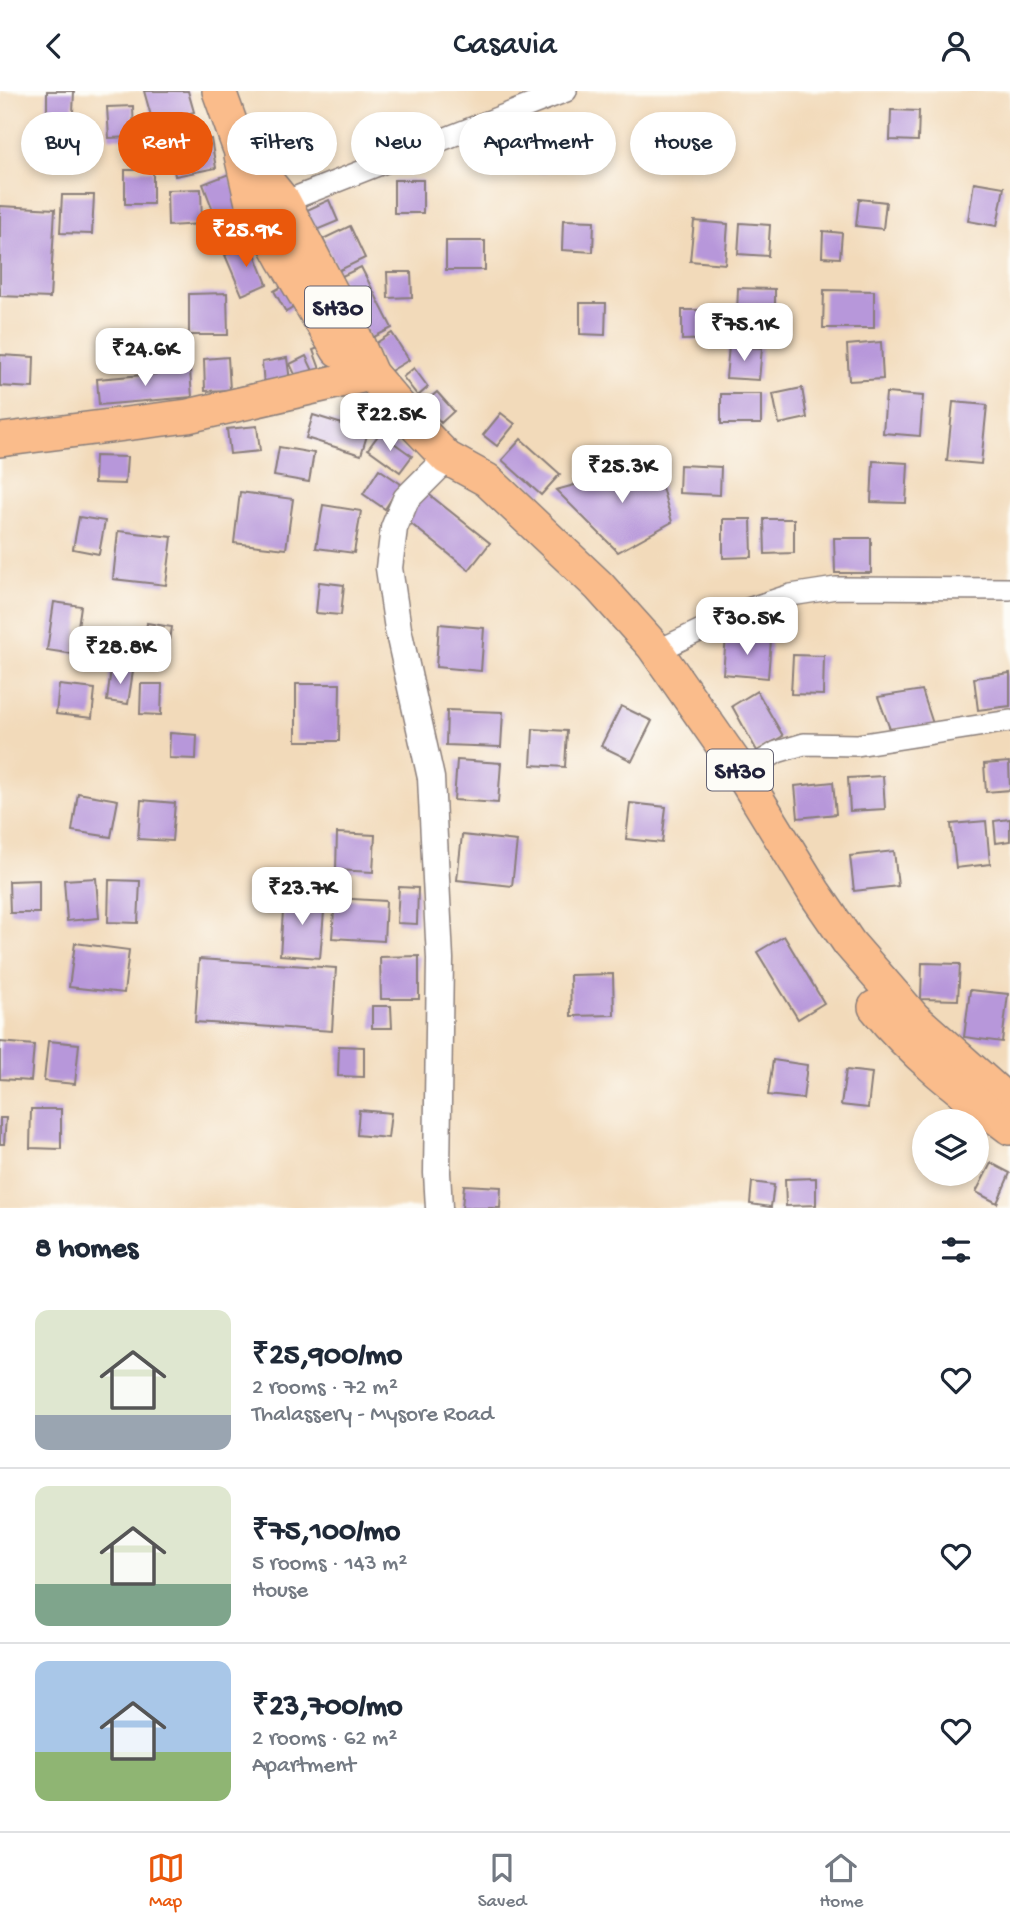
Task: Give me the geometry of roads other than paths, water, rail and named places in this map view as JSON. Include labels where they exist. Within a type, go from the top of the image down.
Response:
[{"type":"main road","name":"SH30","points":[[219,91],[227,113]]},
{"type":"main road","points":[[245,175],[251,199],[282,258],[339,352],[371,374]]},
{"type":"main road","name":"SH30","points":[[262,175],[284,202],[354,335],[371,374],[447,458],[487,480],[599,586],[657,651],[742,774],[814,893],[849,943],[914,1018],[1010,1102]]},
{"type":"main road","points":[[0,440],[188,416],[371,374]]},
{"type":"main road","points":[[447,458],[471,493],[615,634],[642,665],[706,753],[830,950],[883,1017],[915,1052],[1010,1128]]},
{"type":"street","points":[[284,202],[566,91]]},
{"type":"street","points":[[439,1208],[437,1173],[440,959],[431,778],[398,629],[389,568],[394,528],[406,499],[447,458]]},
{"type":"street","points":[[657,651],[739,612],[791,595],[836,588],[1010,589]]},
{"type":"street","points":[[742,774],[777,752],[804,744],[857,745],[1010,721]]}]
